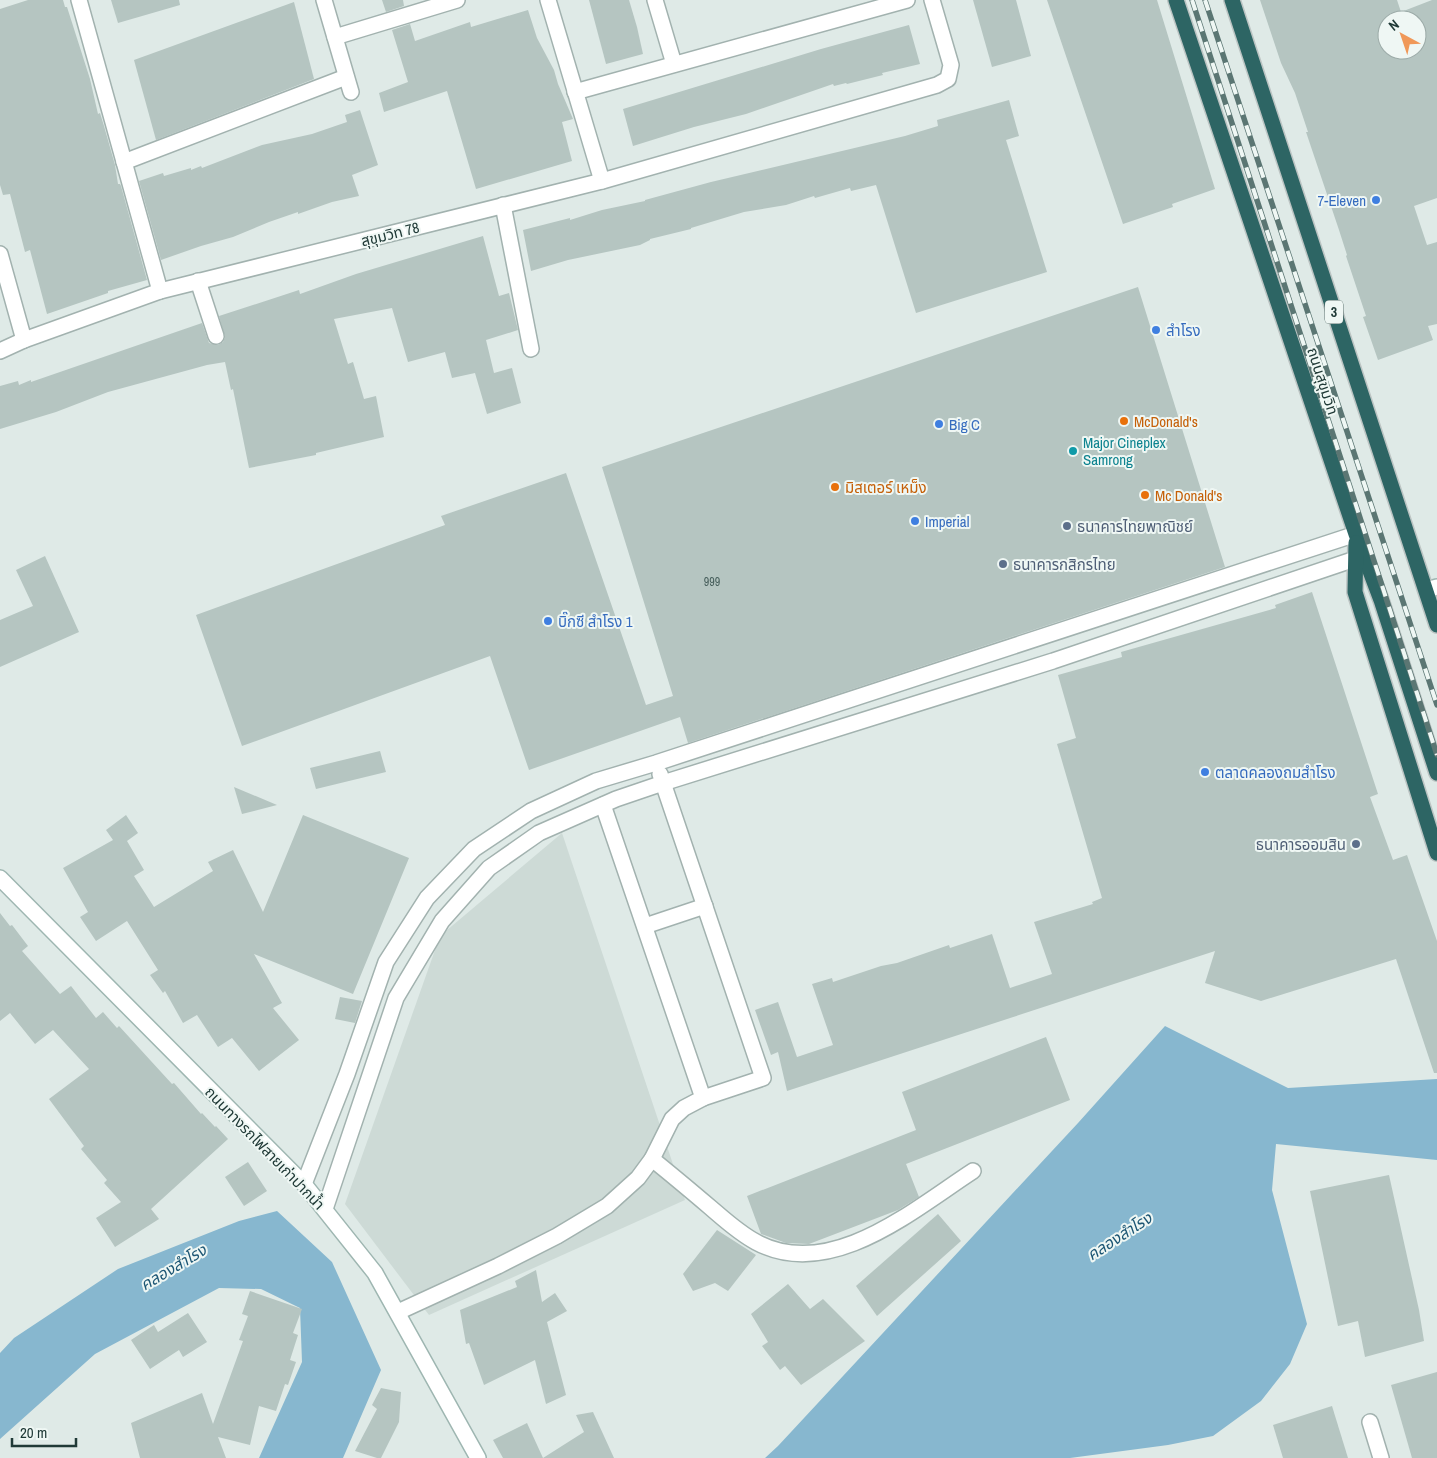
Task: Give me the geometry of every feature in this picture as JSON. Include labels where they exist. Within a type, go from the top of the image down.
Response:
[{"type":"highway","name":"ถนนสุขุมวิท","points":[[1176,0],[1356,534],[1381,600],[1437,773]]},
{"type":"highway","name":"3","points":[[1232,0],[1431,588],[1437,625]]},
{"type":"highway","points":[[1356,534],[1355,592],[1437,853]]},
{"type":"highway","points":[[1431,588],[1437,606]]},
{"type":"street","points":[[79,0],[160,290]]},
{"type":"street","points":[[124,162],[349,85],[324,0]]},
{"type":"street","points":[[335,38],[457,0]]},
{"type":"street","points":[[548,0],[602,181]]},
{"type":"street","points":[[655,0],[674,64]]},
{"type":"street","points":[[575,92],[907,0]]},
{"type":"street","name":"สุขุมวิท 78","points":[[0,351],[24,340],[160,290],[602,181],[937,86],[948,79],[951,65],[932,0]]},
{"type":"street","points":[[503,205],[531,349]]},
{"type":"street","points":[[0,254],[24,340]]},
{"type":"street","points":[[198,281],[216,336]]},
{"type":"street","points":[[304,1184],[347,1074],[386,962],[427,898],[474,849],[539,807],[596,780],[656,763],[1356,534]]},
{"type":"street","points":[[325,1209],[396,998],[442,921],[489,868],[539,833],[603,805],[663,783],[1053,661],[1355,559]]},
{"type":"street","points":[[398,1312],[498,1266],[557,1236],[607,1206],[638,1178],[652,1159],[672,1119],[684,1108],[703,1098],[763,1078],[656,763]]},
{"type":"street","points":[[603,805],[703,1098]]},
{"type":"street","points":[[474,849],[489,868]]},
{"type":"street","name":"ถนนทางรถไฟสายเก่าปากน้ำ","points":[[0,878],[304,1184],[325,1209],[375,1273],[478,1458]]},
{"type":"street","points":[[645,926],[705,906]]},
{"type":"street","points":[[372,1004],[392,1012]]},
{"type":"street","points":[[652,1159],[736,1229],[755,1242],[784,1253],[803,1255],[824,1253],[850,1244],[891,1225],[973,1171]]},
{"type":"street","points":[[1370,1422],[1381,1458]]},
{"type":"shaded area","points":[[562,833],[685,1200],[429,1315],[345,1204],[440,936]]},
{"type":"water","name":"คลองสำโรง","points":[[1165,1026],[1288,1088],[1437,1079],[1437,1160],[1276,1144],[1272,1190],[1307,1324],[1290,1364],[1261,1401],[1213,1436],[1168,1445],[1070,1458],[765,1458],[1078,1123]]},
{"type":"water","name":"คลองสำโรง","points":[[277,1211],[332,1262],[381,1370],[343,1458],[259,1458],[302,1362],[300,1308],[261,1289],[219,1288],[95,1354],[0,1439],[0,1353],[14,1338],[118,1269],[239,1221]]},
{"type":"building","points":[[28,0],[63,0],[65,7],[67,7],[90,79],[98,114],[100,113],[104,126],[115,165],[118,184],[121,186],[147,280],[108,291],[108,293],[47,314],[30,250],[25,252],[10,194],[3,195],[0,185],[0,9]]},
{"type":"building","points":[[111,0],[179,0],[180,5],[118,23]]},
{"type":"building","points":[[382,0],[403,0],[404,6],[386,12]]},
{"type":"building","points":[[589,0],[629,0],[643,54],[606,64]]},
{"type":"building","points":[[973,0],[1016,0],[1031,56],[992,67]]},
{"type":"building","points":[[1047,0],[1157,0],[1215,189],[1172,204],[1173,207],[1123,224]]},
{"type":"building","points":[[1260,0],[1397,0],[1400,10],[1377,10],[1377,60],[1427,60],[1427,10],[1406,10],[1432,0],[1437,0],[1437,198],[1414,206],[1427,245],[1437,242],[1437,324],[1428,326],[1433,340],[1378,360],[1363,317],[1366,316],[1295,93],[1281,63]]},
{"type":"building","points":[[294,2],[314,79],[156,140],[134,60]]},
{"type":"building","points":[[528,10],[537,38],[554,70],[573,119],[562,122],[572,161],[476,189],[447,91],[384,112],[379,93],[408,82],[392,30],[410,24],[415,41],[470,22],[471,27]]},
{"type":"building","points":[[909,25],[920,64],[847,84],[834,86],[833,84],[746,114],[694,127],[633,146],[623,109],[821,49]]},
{"type":"building","points":[[1009,100],[1019,136],[1006,140],[1047,272],[916,313],[876,185],[851,191],[850,188],[815,198],[814,196],[786,205],[744,212],[691,229],[650,239],[640,245],[568,260],[531,271],[523,230],[645,201],[711,182],[905,136],[938,126],[937,120]]},
{"type":"building","points":[[360,110],[378,165],[352,175],[359,196],[332,202],[298,214],[298,212],[233,237],[161,260],[139,181],[163,173],[164,176],[191,168],[191,170],[201,166],[202,168],[262,145],[312,134],[347,122],[345,115]]},
{"type":"building","points":[[483,236],[499,296],[509,293],[518,330],[486,340],[494,373],[512,368],[521,403],[487,414],[475,373],[452,378],[445,352],[408,362],[392,308],[334,319],[348,364],[353,362],[364,399],[376,396],[384,437],[316,453],[316,455],[249,468],[233,389],[231,390],[225,362],[207,365],[108,392],[56,412],[0,429],[0,386],[18,381],[19,385],[31,380],[31,382],[202,323],[209,343],[218,345],[223,342],[225,337],[219,316],[299,290],[300,294],[356,274]]},
{"type":"building","name":"Imperial","points":[[1138,287],[1225,567],[688,743],[680,717],[529,770],[490,656],[242,746],[196,615],[445,525],[441,516],[566,473],[646,705],[673,696],[602,467]]},
{"type":"building","points":[[45,556],[79,632],[0,667],[0,620],[33,606],[16,570]]},
{"type":"building","points":[[1312,592],[1378,794],[1370,797],[1393,860],[1407,855],[1437,941],[1437,1073],[1434,1073],[1396,959],[1261,1001],[1205,983],[1215,951],[787,1091],[778,1052],[771,1055],[755,1010],[778,1002],[797,1057],[833,1045],[812,984],[832,978],[833,982],[949,945],[950,948],[992,934],[1010,988],[1052,974],[1034,922],[1093,904],[1092,902],[1102,898],[1057,744],[1076,738],[1058,675],[1122,657],[1121,652],[1276,608],[1275,605]]},
{"type":"building","points":[[380,751],[386,772],[316,789],[310,768]]},
{"type":"building","points":[[234,787],[277,805],[242,814]]},
{"type":"building","points":[[126,815],[138,833],[127,841],[144,870],[134,876],[154,907],[213,871],[208,862],[233,850],[263,912],[303,815],[409,858],[353,994],[254,954],[282,1003],[273,1008],[299,1040],[259,1071],[232,1038],[218,1047],[197,1015],[183,1023],[165,991],[163,993],[150,975],[158,970],[127,921],[96,941],[80,917],[88,912],[63,868],[113,840],[106,830]]},
{"type":"building","points":[[0,913],[28,946],[22,951],[60,994],[71,986],[96,1018],[103,1012],[117,1028],[119,1026],[172,1084],[174,1083],[201,1114],[228,1139],[151,1209],[159,1219],[115,1247],[96,1218],[121,1202],[104,1183],[107,1180],[81,1149],[84,1146],[49,1099],[89,1069],[53,1030],[35,1044],[10,1013],[0,1021]]},
{"type":"building","points":[[340,997],[362,1001],[355,1023],[335,1019]]},
{"type":"building","points":[[1046,1037],[1070,1100],[906,1164],[919,1197],[898,1210],[809,1244],[786,1243],[761,1234],[747,1196],[916,1130],[902,1092]]},
{"type":"building","points":[[248,1162],[267,1191],[244,1206],[225,1177]]},
{"type":"building","points":[[1389,1175],[1419,1310],[1424,1341],[1365,1357],[1358,1321],[1338,1326],[1310,1191]]},
{"type":"building","points":[[938,1214],[961,1241],[877,1316],[856,1286]]},
{"type":"building","points":[[717,1230],[756,1255],[728,1291],[715,1283],[693,1291],[683,1274]]},
{"type":"building","points":[[536,1270],[542,1302],[555,1293],[567,1311],[547,1322],[566,1395],[546,1404],[535,1360],[484,1385],[469,1343],[466,1344],[460,1310],[517,1287],[515,1281]]},
{"type":"building","points":[[788,1284],[810,1309],[823,1299],[865,1341],[801,1385],[785,1366],[780,1370],[762,1346],[768,1342],[751,1314]]},
{"type":"building","points":[[250,1291],[302,1309],[293,1333],[298,1335],[290,1360],[296,1362],[288,1385],[285,1384],[276,1411],[259,1406],[250,1445],[218,1437],[226,1458],[140,1458],[131,1423],[202,1393],[213,1424],[243,1341],[239,1340],[248,1316],[242,1314]]},
{"type":"building","points":[[188,1313],[207,1342],[183,1357],[179,1350],[150,1369],[131,1340],[154,1325],[158,1332]]},
{"type":"building","points":[[1437,1372],[1437,1458],[1412,1458],[1391,1385]]},
{"type":"building","points":[[381,1388],[401,1392],[399,1422],[381,1458],[377,1458],[355,1451],[377,1409],[372,1405]]},
{"type":"building","points":[[1332,1406],[1348,1458],[1283,1458],[1273,1425]]},
{"type":"building","points":[[593,1412],[614,1458],[543,1458],[584,1432],[576,1415]]},
{"type":"building","points":[[527,1423],[543,1458],[503,1458],[493,1440]]},
{"type":"railway","points":[[1192,0],[1437,755]]},
{"type":"railway","points":[[1205,0],[1437,705]]},
{"type":"place","name":"7-Eleven","points":[[1376,200]]},
{"type":"place","name":"สำโรง","points":[[1156,330]]},
{"type":"place","name":"McDonald's","points":[[1124,421]]},
{"type":"place","name":"Big C","points":[[939,424]]},
{"type":"place","name":"Major Cineplex Samrong","points":[[1073,451]]},
{"type":"place","name":"มิสเตอร์ เหม็ง","points":[[835,487]]},
{"type":"place","name":"Mc Donald's","points":[[1145,495]]},
{"type":"place","name":"Imperial","points":[[915,521]]},
{"type":"place","name":"ธนาคารไทยพาณิชย์","points":[[1067,526]]},
{"type":"place","name":"ธนาคารกสิกรไทย","points":[[1003,564]]},
{"type":"place","name":"บิ๊กซี สำโรง 1","points":[[548,621]]},
{"type":"place","name":"ตลาดคลองถมสำโรง","points":[[1205,772]]},
{"type":"place","name":"ธนาคารออมสิน","points":[[1356,844]]}]
